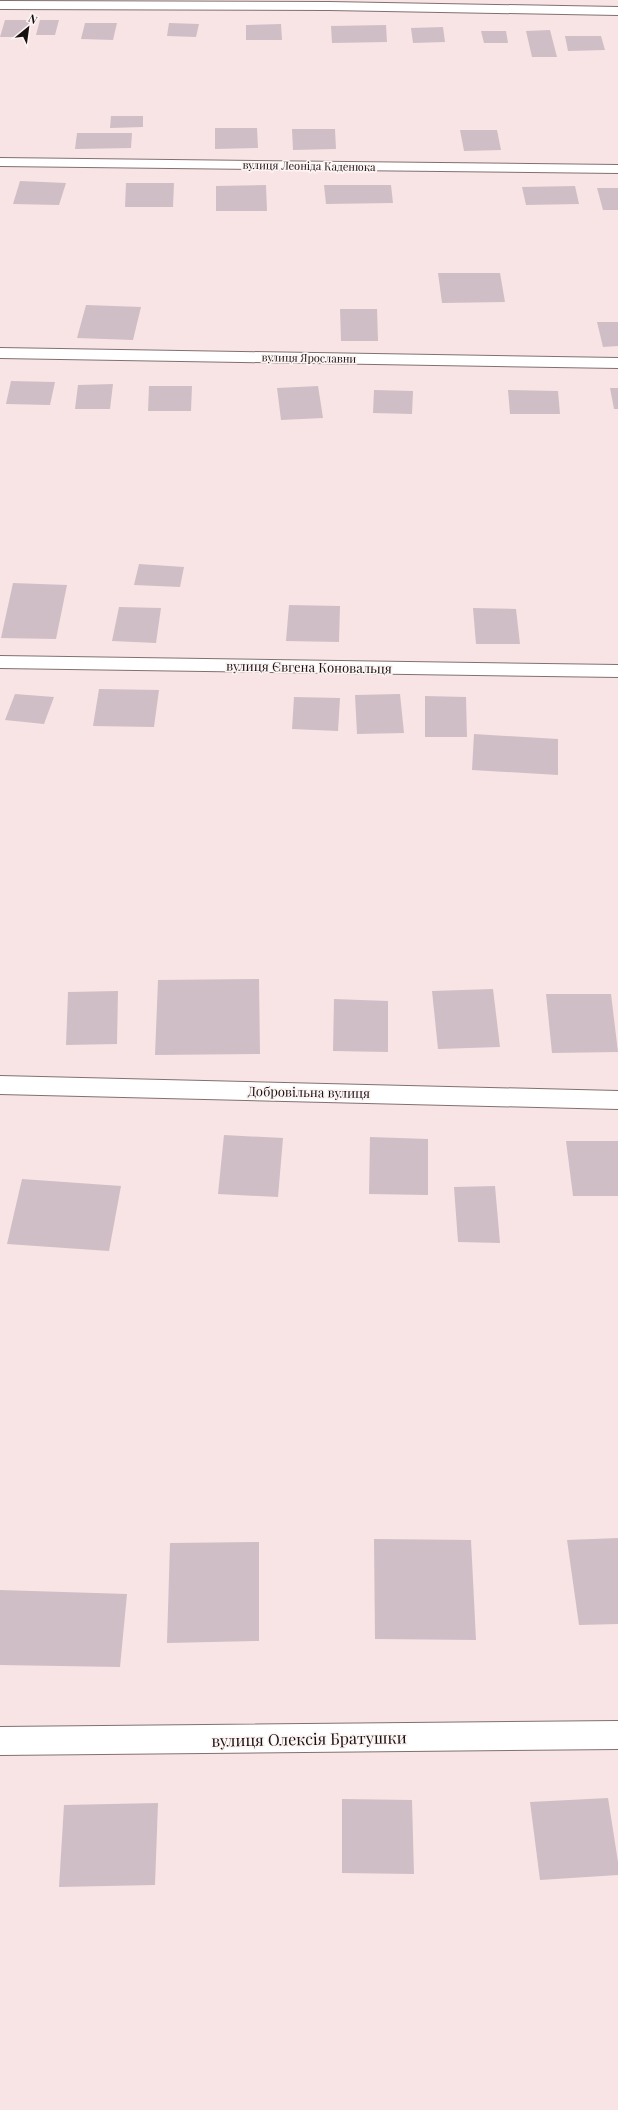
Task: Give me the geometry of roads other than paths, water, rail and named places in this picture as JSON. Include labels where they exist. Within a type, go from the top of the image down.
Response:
[{"type":"street","points":[[0,5],[328,3],[613,7]]},
{"type":"street","name":"вулиця Леоніда Каденюка","points":[[0,162],[618,169]]},
{"type":"street","name":"вулиця Ярославни","points":[[0,353],[618,362]]},
{"type":"street","name":"вулиця Євгена Коновальця","points":[[0,662],[618,671]]},
{"type":"street","name":"Добровільна вулиця","points":[[0,1085],[618,1100]]},
{"type":"street","name":"вулиця Олексія Братушки","points":[[0,1741],[618,1735]]}]
